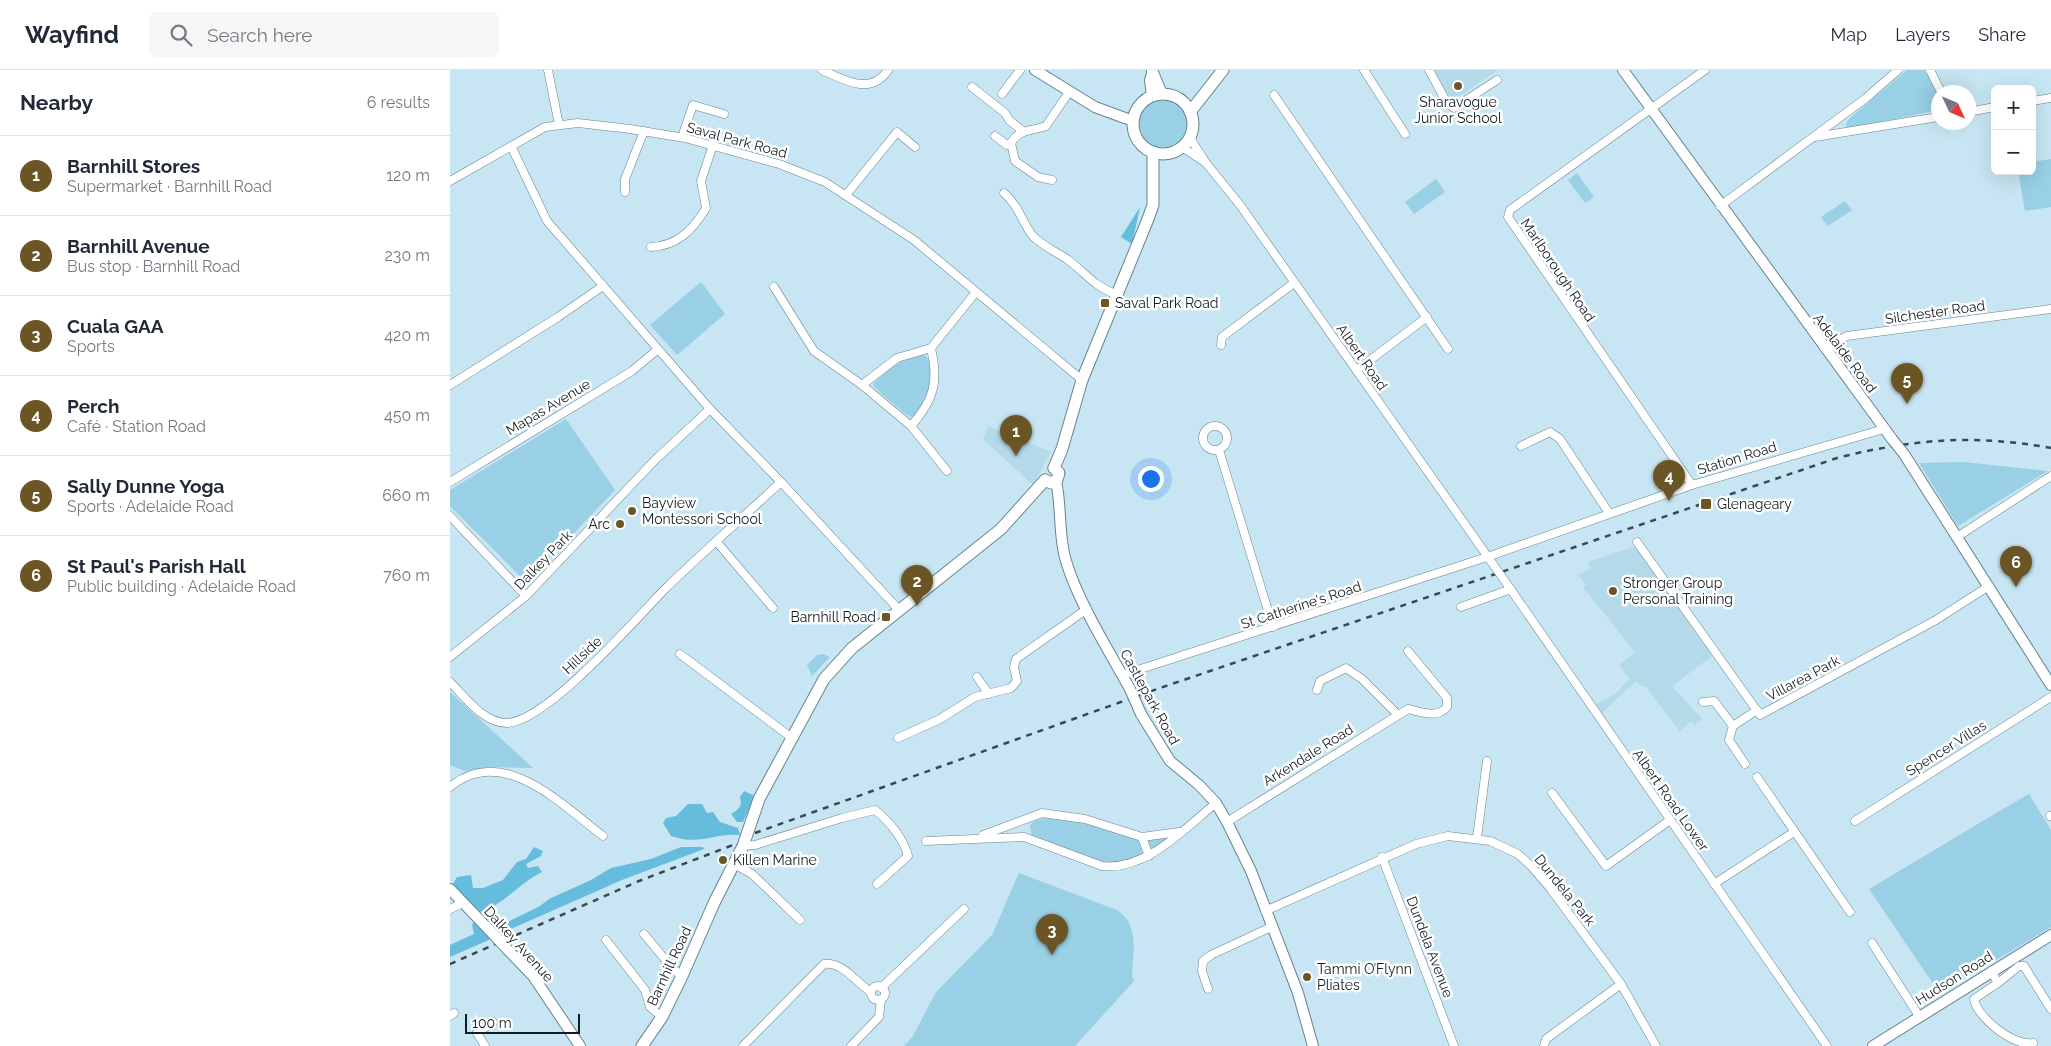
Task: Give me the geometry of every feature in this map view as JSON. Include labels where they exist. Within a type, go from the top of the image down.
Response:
[{"type":"main road","points":[[1188,108],[1223,70]]},
{"type":"main road","points":[[1157,95],[1175,97],[1188,108],[1193,126],[1190,138],[1175,152],[1158,153],[1141,145],[1136,138],[1133,121],[1138,108],[1157,95]]},
{"type":"main road","points":[[1051,481],[1059,473],[1054,468],[1062,449],[1082,380],[1153,205],[1158,153]]},
{"type":"main road","name":"Barnhill Road","points":[[642,1046],[662,1017],[682,976],[743,846],[759,799],[832,668],[852,648],[1001,529],[1051,481]]},
{"type":"street","points":[[548,70],[559,124]]},
{"type":"street","points":[[822,70],[854,85],[874,83],[888,70]]},
{"type":"street","points":[[1002,94],[1020,70]]},
{"type":"street","points":[[1035,70],[1095,107],[1133,121]]},
{"type":"street","points":[[1364,70],[1406,134]]},
{"type":"street","points":[[1429,70],[1447,103],[1454,108],[1497,80]]},
{"type":"street","name":"Adelaide Road","points":[[1623,70],[1720,206],[1904,454],[2051,685]]},
{"type":"street","points":[[1651,108],[1705,70]]},
{"type":"street","points":[[1720,206],[1866,98],[1898,70]]},
{"type":"street","points":[[1930,70],[1938,85]]},
{"type":"street","points":[[1152,72],[1150,80],[1157,95]]},
{"type":"street","points":[[972,87],[1005,113],[1009,120],[1023,131]]},
{"type":"street","points":[[995,136],[1007,145],[1023,131],[1046,126],[1069,92]]},
{"type":"street","points":[[1274,95],[1448,349]]},
{"type":"street","points":[[2036,100],[2051,98]]},
{"type":"street","points":[[682,137],[693,105],[724,114]]},
{"type":"street","name":"Marlborough Road","points":[[1651,108],[1510,210],[1508,217],[1692,485]]},
{"type":"street","points":[[1976,111],[1991,108]]},
{"type":"street","points":[[1813,138],[1931,118]]},
{"type":"street","name":"Saval Park Road","points":[[450,181],[538,131],[559,124],[578,124],[682,137],[803,172],[846,195],[914,240],[1082,380]]},
{"type":"street","points":[[625,192],[625,179],[644,131]]},
{"type":"street","points":[[846,195],[897,132],[915,147]]},
{"type":"street","name":"Albert Road","points":[[1190,138],[1206,163],[1240,205],[1495,567]]},
{"type":"street","points":[[1011,143],[1015,161],[1038,177],[1052,180]]},
{"type":"street","points":[[652,247],[676,242],[706,208],[701,181],[713,145]]},
{"type":"street","points":[[511,146],[547,221],[656,350],[710,409],[782,482],[900,611]]},
{"type":"street","name":"Albert Road","points":[[1182,147],[1206,163]]},
{"type":"street","points":[[1004,193],[1018,207],[1026,225],[1039,241],[1072,263],[1098,287],[1117,295]]},
{"type":"street","points":[[1221,345],[1222,338],[1294,284]]},
{"type":"street","points":[[450,385],[558,317],[603,286]]},
{"type":"street","points":[[774,287],[814,351],[862,385],[911,426],[947,471]]},
{"type":"street","points":[[862,385],[897,358],[931,348],[976,292]]},
{"type":"street","name":"Silchester Road","points":[[1824,348],[1846,336],[2051,308]]},
{"type":"street","points":[[1357,370],[1427,317]]},
{"type":"street","points":[[911,426],[928,405],[932,394],[936,377],[931,348]]},
{"type":"street","name":"Mapas Avenue","points":[[450,482],[632,370],[656,350]]},
{"type":"street","name":"Dalkey Park","points":[[450,657],[526,596],[655,460],[710,409]]},
{"type":"street","name":"Station Road","points":[[1487,557],[1692,485],[1884,429]]},
{"type":"street","points":[[1521,446],[1550,432],[1560,439],[1609,513]]},
{"type":"street","points":[[1218,450],[1273,627]]},
{"type":"street","points":[[1957,537],[2051,476]]},
{"type":"street","name":"Castlepark Road","points":[[1051,481],[1059,497],[1061,541],[1075,589],[1130,689],[1141,714],[1170,761],[1199,785],[1216,803],[1227,822],[1251,871],[1298,994],[1313,1046]]},
{"type":"street","name":"Hillside","points":[[450,682],[491,720],[508,723],[526,718],[593,665],[664,590],[782,482]]},
{"type":"street","points":[[450,516],[526,596]]},
{"type":"street","points":[[716,541],[773,608]]},
{"type":"street","name":"Villarea Park","points":[[1637,542],[1760,715],[1936,620],[1989,586]]},
{"type":"street","name":"St Catherine's Road","points":[[1122,675],[1487,557]]},
{"type":"street","name":"Albert Road Lower","points":[[1495,567],[1827,1046]]},
{"type":"street","points":[[1461,607],[1509,586]]},
{"type":"street","points":[[898,738],[940,719],[976,697],[1015,686],[1017,681],[1014,667],[1016,659],[1087,610]]},
{"type":"street","points":[[1317,690],[1320,681],[1346,668],[1362,679],[1401,713],[1408,709],[1435,715],[1447,707],[1448,698],[1408,651]]},
{"type":"street","points":[[680,654],[792,738]]},
{"type":"street","points":[[977,677],[988,694]]},
{"type":"street","name":"Spencer Villas","points":[[1855,821],[2051,697]]},
{"type":"street","points":[[1703,702],[1714,701],[1733,726]]},
{"type":"street","points":[[1745,764],[1729,740],[1733,726],[1757,710]]},
{"type":"street","name":"Arkendale Road","points":[[1227,822],[1401,713]]},
{"type":"street","points":[[1477,838],[1487,761]]},
{"type":"street","points":[[450,786],[456,782],[486,772],[507,773],[526,779],[603,836]]},
{"type":"street","points":[[1757,776],[1850,912]]},
{"type":"street","points":[[1552,793],[1606,866],[1670,820]]},
{"type":"street","points":[[926,841],[1024,837],[1102,866],[1115,868],[1149,856],[1216,803]]},
{"type":"street","points":[[743,846],[755,845],[842,818],[875,810],[906,846],[908,856],[877,884]]},
{"type":"street","points":[[976,838],[1042,813],[1085,819],[1142,837],[1181,831]]},
{"type":"street","points":[[1020,821],[1024,837]]},
{"type":"street","points":[[1714,884],[1794,832]]},
{"type":"street","name":"Dundela Park","points":[[1265,910],[1382,857],[1432,839],[1448,836],[1477,838],[1502,846],[1518,854],[1532,866],[1558,898],[1622,984],[1656,1046]]},
{"type":"street","points":[[1142,837],[1149,856]]},
{"type":"street","name":"Dundela Avenue","points":[[1382,857],[1454,1046]]},
{"type":"street","points":[[734,864],[752,874],[800,920]]},
{"type":"street","name":"Dalkey Avenue","points":[[450,889],[533,976],[580,1046]]},
{"type":"street","points":[[450,909],[463,903]]},
{"type":"street","points":[[871,992],[875,988],[881,988],[964,909]]},
{"type":"street","points":[[1208,989],[1202,971],[1203,961],[1211,955],[1271,927]]},
{"type":"street","points":[[644,934],[673,969],[682,976]]},
{"type":"street","name":"Hudson Road","points":[[1873,1046],[1990,971],[2051,935]]},
{"type":"street","points":[[606,940],[646,990],[650,1007],[662,1017]]},
{"type":"street","points":[[1872,943],[1919,1016]]},
{"type":"street","points":[[743,1046],[824,964],[835,964],[871,992],[875,999],[881,999]]},
{"type":"street","points":[[2033,1043],[2020,1046],[2004,1038],[1975,1008],[1974,998],[1998,983],[2019,966],[2024,966],[2051,1009]]},
{"type":"street","points":[[1990,971],[1998,983]]},
{"type":"street","points":[[1544,1046],[1546,1039],[1622,984]]},
{"type":"street","points":[[851,1046],[879,1017],[881,999],[884,992],[881,988]]},
{"type":"street","points":[[485,1046],[477,1033],[493,1022]]},
{"type":"shaded area","name":"Sharavogue Junior School","points":[[1434,70],[1497,70],[1451,102]]},
{"type":"shaded area","points":[[1907,70],[1924,70],[1933,85],[1931,85],[1931,111],[1847,129],[1846,123]]},
{"type":"shaded area","points":[[1157,98],[1167,98],[1180,105],[1187,118],[1187,128],[1180,141],[1167,148],[1157,148],[1148,144],[1141,137],[1137,128],[1137,118],[1141,109],[1148,102]]},
{"type":"shaded area","points":[[2051,159],[2051,207],[2025,211],[2019,175],[2036,175],[2036,161]]},
{"type":"shaded area","points":[[1577,173],[1594,197],[1585,203],[1568,180]]},
{"type":"shaded area","points":[[1436,179],[1445,192],[1414,214],[1405,202]]},
{"type":"shaded area","points":[[1845,201],[1852,210],[1828,226],[1821,217]]},
{"type":"shaded area","points":[[1140,207],[1132,244],[1121,237]]},
{"type":"shaded area","points":[[701,282],[725,314],[677,355],[650,325]]},
{"type":"shaded area","points":[[925,355],[931,365],[932,384],[926,402],[913,418],[904,413],[875,388],[873,384],[897,364],[910,358]]},
{"type":"shaded area","points":[[566,419],[615,490],[527,583],[450,506],[450,490]]},
{"type":"shaded area","points":[[988,426],[1051,452],[1033,485],[983,439]]},
{"type":"shaded area","points":[[1963,462],[2048,471],[1958,526],[1919,463]]},
{"type":"shaded area","points":[[1636,546],[1712,656],[1672,686],[1702,719],[1695,725],[1691,721],[1680,731],[1645,686],[1642,687],[1636,681],[1602,713],[1596,704],[1615,694],[1630,679],[1619,665],[1635,652],[1583,587],[1586,585],[1578,575],[1590,569],[1588,562]]},
{"type":"shaded area","points":[[823,654],[830,657],[812,676],[807,665],[817,655]]},
{"type":"shaded area","points":[[450,692],[533,768],[485,767],[465,771],[450,765]]},
{"type":"shaded area","points":[[744,791],[755,796],[743,822],[737,822],[731,814],[739,807],[741,803],[740,797]]},
{"type":"shaded area","points":[[2029,794],[2051,830],[2051,927],[1940,994],[1869,889]]},
{"type":"shaded area","points":[[688,804],[702,804],[707,813],[713,812],[720,822],[738,828],[740,835],[698,840],[681,839],[671,836],[663,823],[666,818],[676,816]]},
{"type":"shaded area","points":[[1044,818],[1084,823],[1136,838],[1140,841],[1144,850],[1142,855],[1110,865],[1032,837],[1030,826],[1033,822]]},
{"type":"shaded area","points":[[1174,834],[1152,849],[1149,847],[1148,839]]},
{"type":"shaded area","points":[[534,847],[543,851],[541,856],[526,864],[528,868],[538,866],[542,872],[505,899],[489,908],[480,912],[453,884],[457,877],[471,875],[473,888],[483,888],[503,880],[517,862],[526,859]]},
{"type":"shaded area","points":[[681,847],[703,847],[704,849],[622,880],[502,933],[497,927],[611,868],[651,859]]},
{"type":"shaded area","points":[[1019,873],[1117,910],[1124,916],[1132,931],[1134,940],[1132,976],[1134,981],[1075,1046],[904,1046],[913,1036],[936,992],[992,935]]},
{"type":"shaded area","points":[[475,921],[491,939],[450,957],[450,945],[474,934],[472,925]]},
{"type":"railway","points":[[755,833],[1160,688],[1837,458],[1892,446],[1943,441],[1995,441],[2051,448]]},
{"type":"railway","points":[[450,964],[639,881],[733,845]]},
{"type":"place","name":"Sharavogue Junior School","points":[[1458,86]]},
{"type":"place","name":"Saval Park Road","points":[[1105,303]]},
{"type":"place","name":"Sally Dunne Yoga","points":[[1907,404]]},
{"type":"place","name":"Barnhill Stores","points":[[1016,456]]},
{"type":"place","name":"Perch","points":[[1669,501]]},
{"type":"place","name":"Glenageary","points":[[1706,504]]},
{"type":"place","name":"Bayview Montessori School","points":[[632,511]]},
{"type":"place","name":"Arc","points":[[620,524]]},
{"type":"place","name":"St Paul's Parish Hall","points":[[2016,587]]},
{"type":"place","name":"Stronger Group Personal Training","points":[[1613,591]]},
{"type":"place","name":"Barnhill Avenue","points":[[917,606]]},
{"type":"place","name":"Barnhill Road","points":[[886,617]]},
{"type":"place","name":"Killen Marine","points":[[723,860]]},
{"type":"place","name":"Cuala GAA","points":[[1052,955]]},
{"type":"place","name":"Tammi O’Flynn Pliates","points":[[1307,977]]}]
